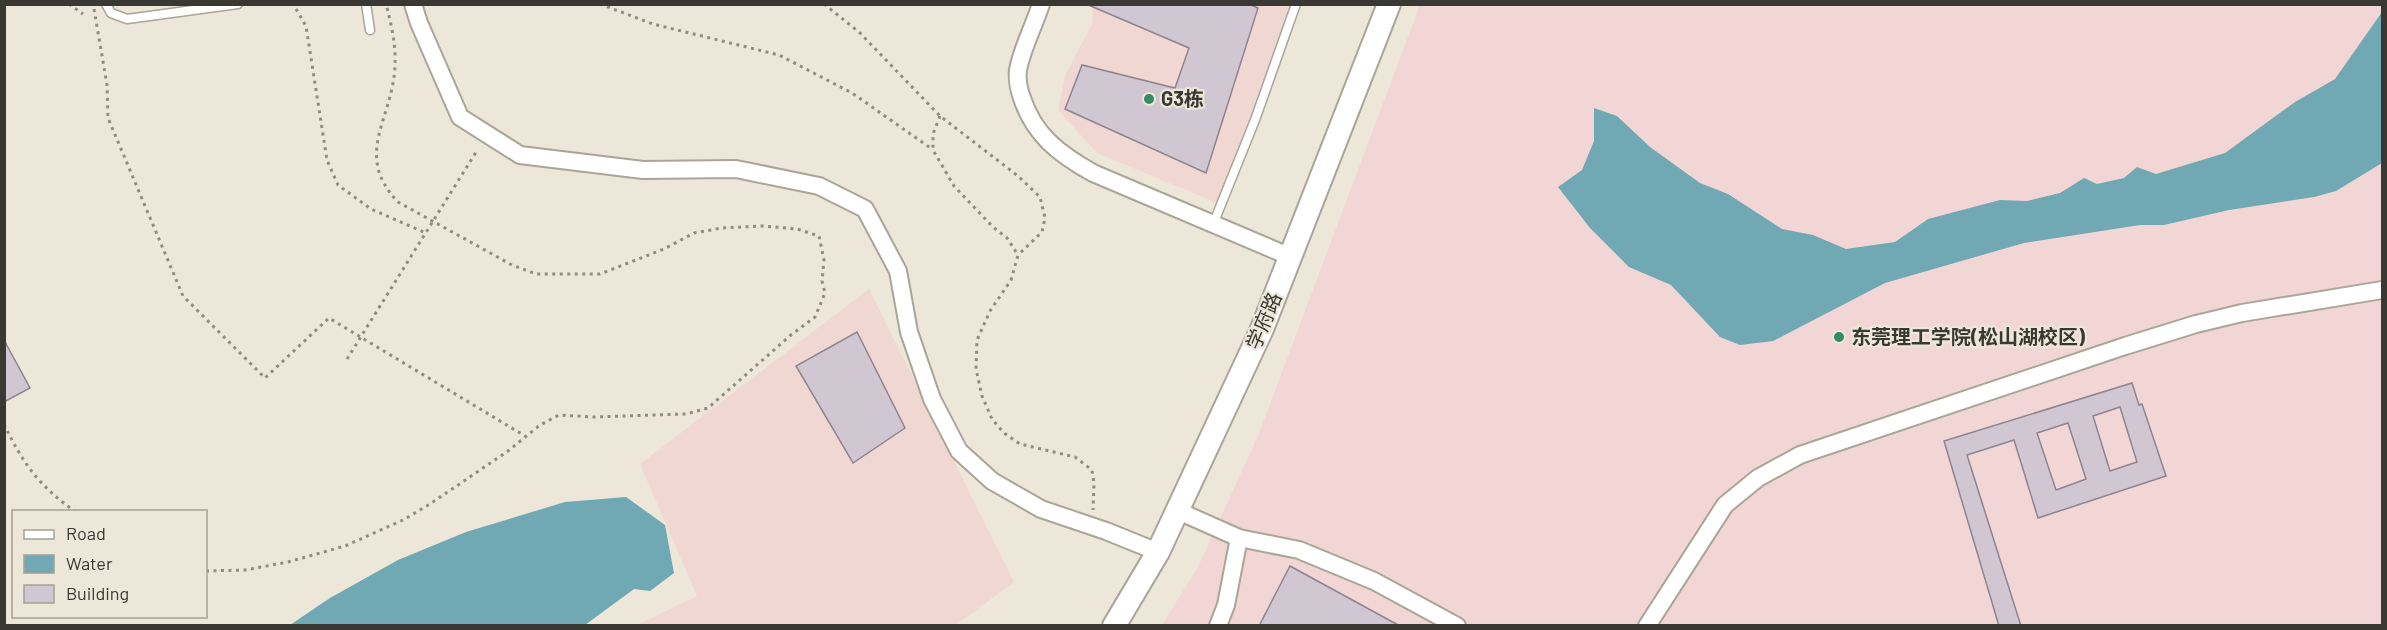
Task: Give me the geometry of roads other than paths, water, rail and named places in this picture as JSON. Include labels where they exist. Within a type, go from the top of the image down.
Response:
[{"type":"street","points":[[413,4],[460,117],[520,155],[643,170],[736,169],[819,186],[865,209],[898,271],[909,332],[932,399],[958,451],[992,481],[1041,509],[1158,552]]},
{"type":"street","points":[[1041,4],[1018,72],[1020,93],[1028,116],[1043,136],[1069,160],[1093,173],[1214,222],[1291,257]]},
{"type":"street","name":"学府路","points":[[1114,626],[1158,552],[1262,329],[1389,4]]},
{"type":"street","points":[[1647,626],[1725,505],[1758,478],[1800,455],[2196,324],[2242,313],[2382,290]]},
{"type":"street","points":[[1176,510],[1239,538],[1299,550],[1374,581],[1457,626]]},
{"type":"street","points":[[1218,626],[1226,605],[1239,538]]},
{"type":"lane","points":[[106,4],[111,14],[127,19],[238,4]]},
{"type":"lane","points":[[366,4],[370,30]]},
{"type":"lane","points":[[1214,222],[1255,120],[1296,4]]},
{"type":"water","points":[[2382,12],[2382,163],[2336,191],[2314,197],[2229,210],[2164,225],[2140,225],[2024,243],[1885,283],[1773,341],[1740,345],[1720,337],[1671,285],[1629,267],[1590,228],[1558,187],[1582,170],[1594,141],[1594,108],[1617,116],[1650,147],[1700,183],[1728,194],[1782,229],[1813,235],[1846,249],[1895,242],[1928,219],[2000,200],[2027,201],[2060,193],[2084,178],[2097,184],[2124,178],[2137,167],[2156,174],[2225,153],[2295,102],[2335,79]]},
{"type":"water","points":[[626,497],[665,525],[674,573],[650,591],[634,589],[585,625],[290,625],[330,598],[398,560],[466,532],[565,502]]},
{"type":"place","name":"G3栋","points":[[1149,99]]},
{"type":"place","name":"东莞理工学院(松山湖校区)","points":[[1839,337]]}]
